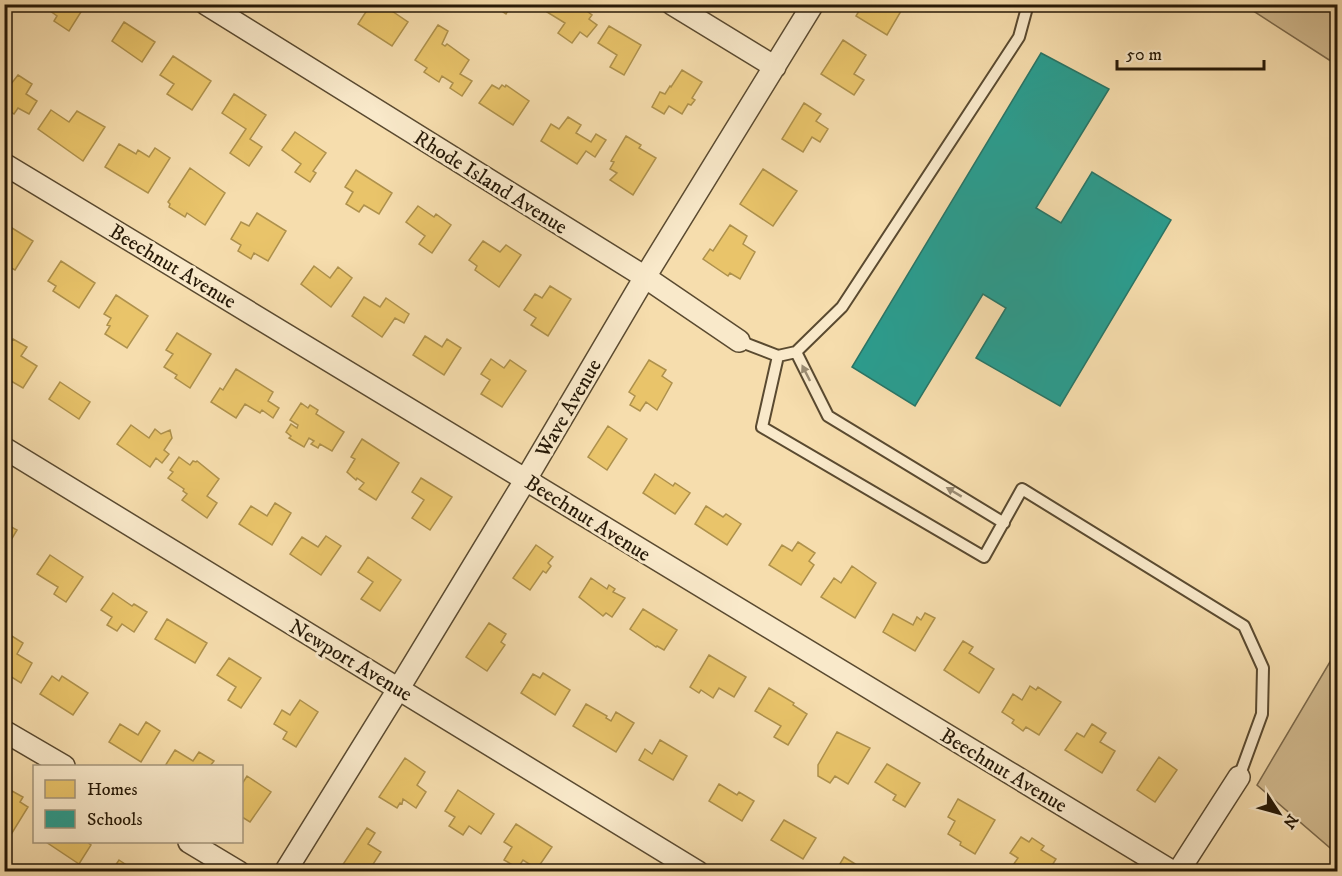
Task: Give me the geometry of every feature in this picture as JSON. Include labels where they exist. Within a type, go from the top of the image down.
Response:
[{"type":"street","name":"Rhode Island Avenue","points":[[206,4],[645,277],[739,340]]},
{"type":"street","points":[[672,4],[775,67]]},
{"type":"street","name":"Wave Avenue","points":[[285,872],[813,4]]},
{"type":"street","name":"Beechnut Avenue","points":[[4,164],[1173,872]]},
{"type":"street","name":"Newport Avenue","points":[[4,448],[698,872]]},
{"type":"street","points":[[4,731],[62,765]]},
{"type":"street","points":[[1178,872],[1239,777]]},
{"type":"street","points":[[191,843],[239,872]]},
{"type":"lane","points":[[1028,4],[1019,37],[842,307],[796,352],[778,356],[762,427],[984,557],[1022,489],[1244,626],[1263,668],[1262,714],[1239,777]]},
{"type":"lane","name":"Rhode Island Avenue","points":[[739,340],[778,356]]},
{"type":"lane","points":[[796,352],[828,416],[1004,523]]},
{"type":"shaded area","points":[[1244,5],[1337,5],[1337,65]]},
{"type":"shaded area","points":[[1337,650],[1338,871],[1327,872],[1337,854],[1257,785]]},
{"type":"building: Homes","points":[[48,4],[86,4],[69,31],[54,21],[57,16],[46,8]]},
{"type":"building: Homes","points":[[371,4],[376,4],[381,8],[383,5],[408,22],[392,46],[358,24]]},
{"type":"building: Homes","points":[[491,4],[512,4],[506,14]]},
{"type":"building: Homes","points":[[553,4],[580,6],[592,15],[589,19],[597,25],[587,37],[580,32],[572,43],[558,33],[565,23],[547,12]]},
{"type":"building: Homes","points":[[863,4],[901,4],[904,6],[887,35],[856,16]]},
{"type":"building: Homes","points":[[124,22],[155,42],[142,62],[112,41]]},
{"type":"building: Homes","points":[[438,25],[448,31],[442,44],[445,46],[447,44],[469,60],[460,74],[472,81],[462,96],[450,88],[453,83],[442,76],[439,82],[424,72],[427,68],[415,60]]},
{"type":"building: Homes","points":[[609,26],[641,45],[624,75],[610,67],[617,55],[598,43]]},
{"type":"building: Homes","points":[[843,40],[866,55],[854,74],[864,80],[854,95],[821,74]]},
{"type":"building: Homes","points":[[173,56],[211,81],[192,110],[167,94],[174,84],[160,75]]},
{"type":"building: Homes","points":[[682,70],[702,82],[692,98],[695,100],[691,105],[688,104],[682,114],[669,106],[664,114],[652,107],[660,92],[665,94]]},
{"type":"building: Homes","points":[[18,75],[32,84],[26,94],[37,101],[29,114],[18,108],[14,114],[4,107],[4,80],[11,84]]},
{"type":"building: Homes","points":[[492,85],[499,89],[502,85],[505,87],[506,85],[529,101],[513,125],[479,103]]},
{"type":"building: Homes","points":[[234,94],[266,115],[250,139],[262,147],[249,166],[230,153],[246,129],[222,113]]},
{"type":"building: Homes","points":[[804,103],[821,114],[816,121],[828,129],[820,142],[812,137],[803,152],[782,139]]},
{"type":"building: Homes","points":[[51,110],[69,122],[77,111],[105,127],[83,161],[38,129]]},
{"type":"building: Homes","points":[[568,117],[581,125],[576,133],[591,142],[596,134],[606,140],[595,157],[586,151],[577,164],[541,141],[551,124],[559,129]]},
{"type":"building: Homes","points":[[295,132],[326,153],[313,171],[316,173],[310,182],[295,172],[301,164],[282,150]]},
{"type":"building: Homes","points":[[626,136],[641,145],[639,148],[656,158],[633,195],[610,180],[617,173],[610,169],[614,162],[611,161]]},
{"type":"building: Homes","points":[[119,144],[136,154],[138,150],[149,157],[155,148],[170,158],[148,193],[105,167]]},
{"type":"building: Homes","points":[[190,168],[225,193],[205,225],[187,213],[185,217],[169,207],[168,202]]},
{"type":"building: Homes","points":[[763,169],[797,191],[773,226],[740,204]]},
{"type":"building: Homes","points":[[356,170],[392,193],[379,214],[364,205],[359,212],[346,204],[353,192],[345,187]]},
{"type":"building: Homes","points":[[418,206],[434,217],[436,214],[451,225],[432,253],[419,244],[425,236],[406,222]]},
{"type":"building: Homes","points":[[257,213],[286,231],[268,261],[254,253],[251,259],[238,251],[241,245],[231,239],[241,222],[249,226]]},
{"type":"building: Homes","points":[[4,223],[33,241],[15,270],[4,264]]},
{"type":"building: Homes","points":[[730,225],[747,236],[743,244],[755,252],[740,279],[730,273],[728,276],[703,259],[710,249],[713,251]]},
{"type":"building: Homes","points":[[483,241],[500,252],[506,245],[521,255],[499,287],[475,270],[477,266],[469,260]]},
{"type":"building: Homes","points":[[61,261],[95,283],[79,308],[53,291],[56,286],[48,281]]},
{"type":"building: Homes","points":[[314,266],[330,278],[338,267],[352,278],[331,307],[301,284]]},
{"type":"building: Homes","points":[[550,286],[571,299],[548,336],[531,325],[536,318],[524,310],[535,294],[542,298]]},
{"type":"building: Homes","points":[[116,295],[148,316],[127,348],[105,334],[110,326],[107,325],[111,318],[104,314]]},
{"type":"building: Homes","points":[[364,297],[380,307],[386,298],[409,314],[404,323],[395,318],[382,337],[352,316]]},
{"type":"building: Homes","points":[[177,333],[211,354],[190,388],[175,378],[177,375],[164,367],[173,354],[166,350]]},
{"type":"building: Homes","points":[[425,336],[442,347],[447,339],[461,348],[444,375],[413,355]]},
{"type":"building: Homes","points":[[13,339],[27,347],[21,356],[37,366],[23,388],[4,377],[4,351]]},
{"type":"building: Homes","points":[[491,359],[504,368],[510,360],[526,371],[502,407],[481,394],[490,380],[481,374]]},
{"type":"building: Homes","points":[[649,360],[666,370],[662,376],[672,383],[657,410],[646,402],[640,411],[630,405],[635,396],[629,392]]},
{"type":"building: Homes","points":[[236,369],[273,392],[268,401],[279,408],[273,418],[262,410],[260,413],[245,404],[236,418],[211,402],[220,388],[223,390]]},
{"type":"building: Homes","points":[[60,382],[90,402],[79,419],[49,399]]},
{"type":"building: Homes","points":[[301,403],[308,408],[310,405],[318,410],[316,414],[344,432],[332,451],[320,444],[318,448],[311,444],[314,441],[309,438],[304,447],[289,438],[291,436],[286,432],[291,424],[297,428],[298,425],[290,420]]},
{"type":"building: Homes","points":[[131,425],[149,438],[155,429],[161,434],[170,430],[172,438],[164,450],[169,454],[162,463],[156,458],[150,467],[117,444]]},
{"type":"building: Homes","points":[[608,426],[627,439],[607,470],[588,457]]},
{"type":"building: Homes","points":[[362,439],[399,463],[376,500],[359,489],[364,483],[357,478],[356,480],[347,472],[355,459],[351,457]]},
{"type":"building: Homes","points":[[179,457],[190,465],[193,461],[197,461],[219,479],[207,496],[217,503],[207,518],[182,500],[187,494],[183,491],[184,489],[168,478],[173,472],[170,470]]},
{"type":"building: Homes","points":[[655,474],[673,486],[675,483],[690,493],[675,514],[643,493]]},
{"type":"building: Homes","points":[[421,478],[452,497],[430,530],[412,518],[424,500],[412,492]]},
{"type":"building: Homes","points":[[275,503],[291,513],[272,545],[239,524],[251,506],[267,516]]},
{"type":"building: Homes","points":[[706,506],[723,517],[726,514],[741,524],[727,545],[695,524]]},
{"type":"building: Homes","points":[[4,523],[17,530],[4,552]]},
{"type":"building: Homes","points":[[326,536],[341,546],[321,575],[290,554],[302,537],[318,547]]},
{"type":"building: Homes","points":[[798,542],[815,553],[809,561],[814,565],[801,585],[769,565],[782,545],[792,551]]},
{"type":"building: Homes","points":[[536,545],[553,557],[548,563],[551,566],[546,573],[543,571],[530,590],[513,578]]},
{"type":"building: Homes","points":[[50,555],[83,577],[66,602],[54,594],[58,587],[37,574]]},
{"type":"building: Homes","points":[[368,557],[401,580],[380,611],[361,599],[373,582],[358,572]]},
{"type":"building: Homes","points":[[852,566],[876,583],[855,618],[821,597],[834,578],[841,583]]},
{"type":"building: Homes","points":[[591,578],[607,589],[609,585],[615,589],[613,592],[625,598],[612,617],[606,613],[603,616],[579,597]]},
{"type":"building: Homes","points":[[113,593],[132,606],[134,604],[147,612],[134,632],[122,624],[117,631],[107,625],[112,617],[101,610]]},
{"type":"building: Homes","points":[[643,609],[677,630],[664,650],[630,629]]},
{"type":"building: Homes","points":[[925,613],[935,618],[915,651],[883,632],[893,614],[913,625],[917,617],[921,620]]},
{"type":"building: Homes","points":[[167,619],[207,643],[195,663],[155,639]]},
{"type":"building: Homes","points":[[489,623],[506,634],[501,642],[505,645],[487,671],[466,657]]},
{"type":"building: Homes","points":[[7,633],[23,643],[17,654],[32,663],[21,683],[10,676],[8,680],[4,678],[4,638]]},
{"type":"building: Homes","points":[[963,641],[973,647],[969,653],[994,669],[979,693],[944,670]]},
{"type":"building: Homes","points":[[709,655],[746,677],[734,697],[719,688],[713,698],[701,690],[699,693],[690,687]]},
{"type":"building: Homes","points":[[229,658],[261,678],[241,708],[228,700],[236,687],[217,675]]},
{"type":"building: Homes","points":[[543,673],[570,690],[555,715],[521,693],[533,674],[540,678]]},
{"type":"building: Homes","points":[[52,676],[59,681],[62,676],[88,693],[73,715],[40,694]]},
{"type":"building: Homes","points":[[1030,686],[1036,690],[1038,687],[1061,702],[1039,735],[1026,727],[1023,731],[1012,723],[1014,720],[1002,712],[1013,694],[1022,700]]},
{"type":"building: Homes","points":[[769,688],[807,714],[788,745],[774,737],[781,726],[755,711]]},
{"type":"building: Homes","points":[[300,700],[318,712],[296,747],[283,739],[287,732],[274,724],[282,710],[290,715]]},
{"type":"building: Homes","points":[[586,704],[607,716],[606,718],[611,721],[616,712],[634,723],[616,752],[573,726]]},
{"type":"building: Homes","points":[[146,722],[160,731],[141,762],[109,742],[120,724],[138,735]]},
{"type":"building: Homes","points":[[1092,724],[1106,733],[1100,742],[1115,751],[1102,773],[1065,750],[1077,733],[1084,737]]},
{"type":"building: Homes","points":[[837,732],[870,748],[848,784],[835,776],[830,783],[818,776],[818,765]]},
{"type":"building: Homes","points":[[660,740],[687,756],[673,780],[639,760],[645,749],[652,754]]},
{"type":"building: Homes","points":[[175,750],[193,761],[199,752],[214,761],[211,765],[166,765]]},
{"type":"building: Homes","points":[[1159,757],[1177,770],[1155,802],[1137,790]]},
{"type":"building: Homes","points":[[405,758],[425,772],[417,785],[426,792],[416,808],[403,799],[402,804],[400,803],[397,808],[379,797]]},
{"type":"building: Homes","points":[[887,764],[920,783],[905,807],[893,800],[896,795],[875,782]]},
{"type":"building: Homes","points":[[247,776],[271,792],[250,822],[243,818],[243,782]]},
{"type":"building: Homes","points":[[719,784],[737,795],[739,792],[754,801],[742,821],[709,801]]},
{"type":"building: Homes","points":[[458,790],[494,814],[481,834],[469,826],[463,835],[449,826],[455,817],[445,811]]},
{"type":"building: Homes","points":[[12,791],[23,797],[20,802],[28,807],[12,833],[4,828],[4,796],[8,798]]},
{"type":"building: Homes","points":[[958,799],[995,820],[975,854],[948,834],[955,821],[948,817]]},
{"type":"building: Homes","points":[[784,820],[816,838],[803,859],[771,840]]},
{"type":"building: Homes","points":[[516,824],[552,847],[537,869],[523,860],[518,868],[504,860],[512,847],[504,842]]},
{"type":"building: Homes","points":[[367,828],[375,833],[368,844],[381,852],[368,872],[338,872]]},
{"type":"building: Homes","points":[[1021,837],[1029,842],[1032,838],[1044,846],[1041,850],[1056,859],[1048,872],[1009,871],[1018,858],[1010,853]]},
{"type":"building: Homes","points":[[48,843],[88,843],[91,845],[79,864]]},
{"type":"building: Homes","points":[[844,857],[868,872],[835,872]]},
{"type":"building: Homes","points":[[119,860],[137,872],[111,872]]},
{"type":"building: Schools","points":[[1041,53],[1109,89],[1036,208],[1061,223],[1092,172],[1171,220],[1060,406],[976,358],[1006,308],[983,294],[915,406],[852,367]]}]
